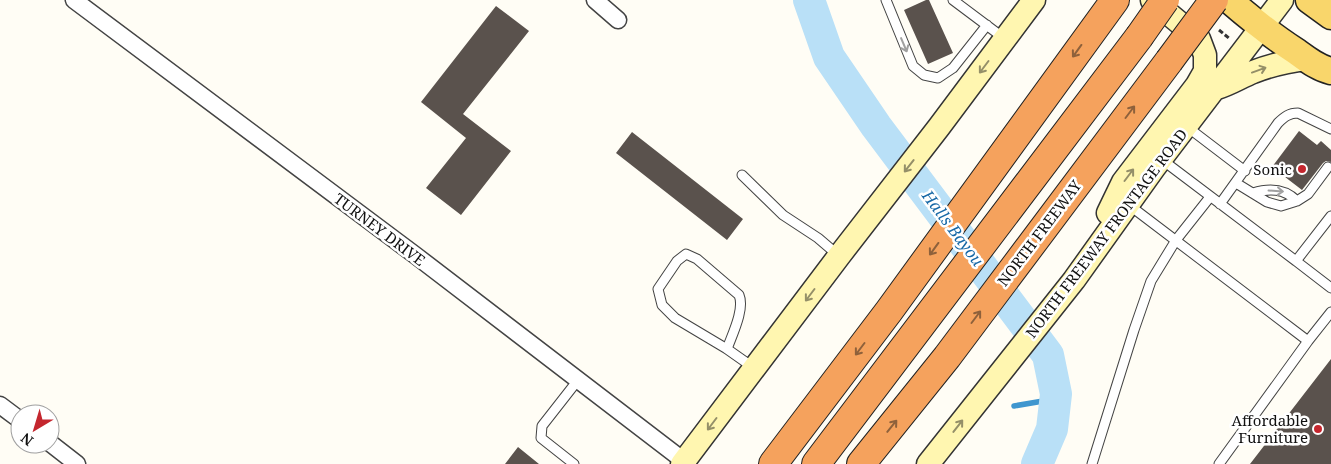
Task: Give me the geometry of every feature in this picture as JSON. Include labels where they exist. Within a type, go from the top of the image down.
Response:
[{"type":"highway","points":[[816,464],[1166,0]]},
{"type":"highway","name":"NORTH FREEWAY","points":[[861,464],[947,356],[1214,0]]},
{"type":"highway","points":[[773,464],[889,310],[1110,6]]},
{"type":"main road","points":[[1074,280],[1123,182],[1197,85],[1204,71],[1205,55],[1199,39],[1152,0]]},
{"type":"main road","points":[[1228,0],[1261,28],[1321,69],[1331,71]]},
{"type":"main road","name":"NORTH FREEWAY FRONTAGE ROAD","points":[[928,464],[1074,280],[1160,159],[1282,0]]},
{"type":"main road","points":[[1309,0],[1331,16]]},
{"type":"main road","points":[[683,463],[939,127],[1031,1]]},
{"type":"main road","points":[[1214,89],[1273,65],[1307,59]]},
{"type":"street","name":"TURNEY DRIVE","points":[[74,0],[578,380],[683,463]]},
{"type":"street","points":[[594,0],[618,20]]},
{"type":"street","points":[[0,404],[10,412]]},
{"type":"street","points":[[60,451],[77,464]]},
{"type":"lane","points":[[886,0],[913,66],[924,75],[938,78],[953,68],[987,25]]},
{"type":"lane","points":[[953,0],[1005,39]]},
{"type":"lane","points":[[1220,204],[1278,123],[1286,116],[1298,113],[1331,129]]},
{"type":"lane","points":[[1186,126],[1245,171]]},
{"type":"lane","points":[[1160,159],[1331,288]]},
{"type":"lane","points":[[1236,183],[1267,202],[1281,206],[1297,201],[1308,194],[1328,167]]},
{"type":"lane","points":[[742,176],[783,215],[818,238],[839,256]]},
{"type":"lane","points":[[1252,193],[1263,190],[1284,191],[1292,195],[1297,201]]},
{"type":"lane","points":[[1092,464],[1151,281],[1176,240],[1210,197]]},
{"type":"lane","points":[[1128,204],[1308,340]]},
{"type":"lane","points":[[1296,261],[1331,216]]},
{"type":"lane","points":[[727,348],[742,301],[739,295],[697,259],[686,254],[677,261],[658,289],[662,305],[675,318],[727,348],[754,368]]},
{"type":"lane","points":[[1219,464],[1308,340],[1331,312]]},
{"type":"lane","points":[[574,464],[541,438],[540,434],[542,426],[578,380]]},
{"type":"building","points":[[929,0],[953,53],[928,64],[904,10]]},
{"type":"building","points":[[496,6],[529,31],[463,114],[511,151],[461,215],[426,188],[466,138],[421,102]]},
{"type":"building","name":"Sonic","points":[[1299,131],[1317,145],[1321,141],[1331,150],[1331,162],[1326,161],[1323,163],[1302,190],[1272,167]]},
{"type":"building","points":[[632,132],[743,219],[727,240],[616,153]]},
{"type":"building","points":[[1331,359],[1331,464],[1250,464]]},
{"type":"building","points":[[518,447],[539,464],[505,464]]},
{"type":"waterway","name":"Halls Bayou","points":[[809,0],[829,57],[876,126],[1048,355],[1056,394],[1052,429],[1037,464]]},
{"type":"waterway","points":[[1014,406],[1055,399]]},
{"type":"place","name":"Sonic","points":[[1302,169]]},
{"type":"place","name":"Affordable Furniture","points":[[1318,429]]}]
